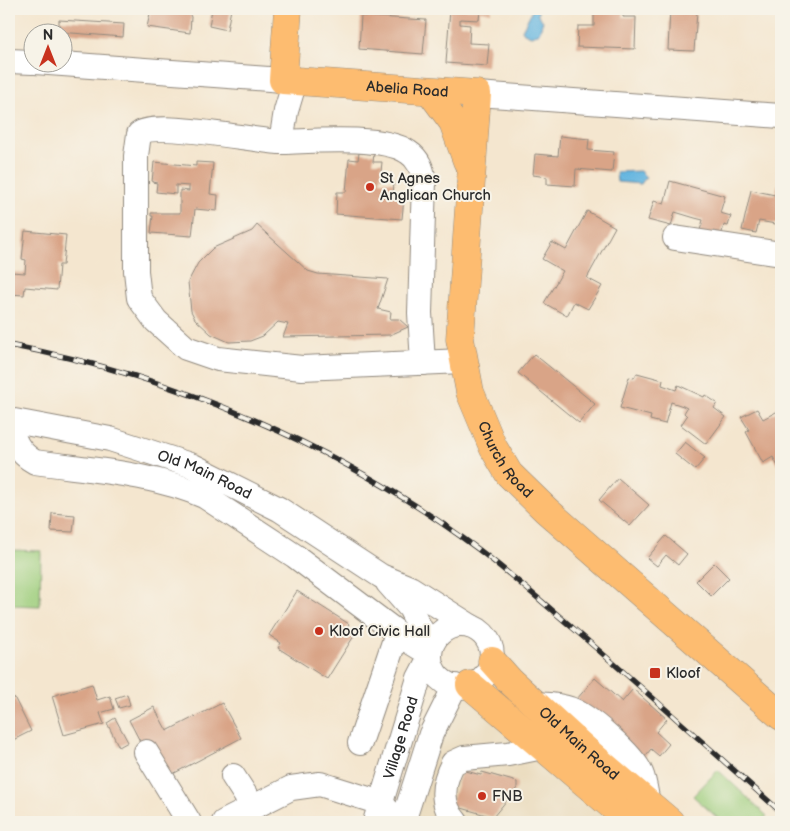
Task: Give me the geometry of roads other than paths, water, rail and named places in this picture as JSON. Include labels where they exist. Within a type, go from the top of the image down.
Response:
[{"type":"main road","points":[[288,9],[289,80]]},
{"type":"main road","name":"Abelia Road","points":[[289,80],[477,94]]},
{"type":"main road","points":[[430,91],[453,122],[470,172]]},
{"type":"main road","name":"Church Road","points":[[477,94],[470,172],[460,339],[470,392],[501,462],[513,478],[554,517],[781,716]]},
{"type":"main road","name":"Old Main Road","points":[[492,660],[640,813]]},
{"type":"main road","name":"Old Main Road","points":[[462,686],[542,746],[640,813],[670,822]]},
{"type":"street","name":"Abelia Road","points":[[9,60],[22,61]]},
{"type":"street","name":"Abelia Road","points":[[72,65],[289,80]]},
{"type":"street","points":[[281,142],[289,80]]},
{"type":"street","name":"Abelia Road","points":[[477,94],[781,116]]},
{"type":"street","points":[[423,364],[420,313],[424,181],[419,162],[407,151],[390,145],[348,141],[262,141],[182,129],[147,129],[140,134],[136,156],[136,270],[140,298],[145,308],[172,338],[186,348],[218,359],[302,368],[423,364],[463,361]]},
{"type":"street","points":[[675,238],[781,254]]},
{"type":"street","points":[[9,421],[14,442],[24,455],[35,462],[134,477],[189,490],[204,496],[295,556],[397,633],[431,652]]},
{"type":"street","name":"Old Main Road","points":[[9,421],[48,426],[110,440],[193,466],[279,508],[381,576],[410,588],[470,626]]},
{"type":"street","name":"Old Main Road","points":[[381,576],[410,608],[431,652]]},
{"type":"street","points":[[462,624],[470,626],[485,636],[492,652],[492,660],[484,676],[462,686],[440,679],[435,672],[431,652],[444,629],[462,624]]},
{"type":"street","points":[[360,743],[397,633]]},
{"type":"street","name":"Village Road","points":[[378,813],[419,678],[431,652]]},
{"type":"street","name":"Village Road","points":[[403,822],[430,734],[462,686]]},
{"type":"street","points":[[456,822],[445,807],[443,799],[453,764],[464,758],[508,754],[542,746]]},
{"type":"street","points":[[146,752],[189,822]]},
{"type":"street","points":[[233,776],[252,807]]},
{"type":"street","points":[[224,822],[290,788],[320,784],[398,822]]},
{"type":"water","points":[[533,9],[538,10],[538,15],[543,21],[539,33],[531,36],[522,30]]},
{"type":"water","points":[[640,171],[646,177],[641,184],[617,182],[616,172]]},
{"type":"railway","points":[[9,345],[72,359],[134,376],[195,396],[255,420],[314,448],[370,478],[425,512],[502,568],[626,674],[781,812]]},
{"type":"place","name":"St Agnes Anglican Church","points":[[370,187]]},
{"type":"place","name":"Kloof Civic Hall","points":[[319,631]]},
{"type":"place","name":"Kloof","points":[[655,673]]},
{"type":"place","name":"FNB","points":[[482,796]]}]
